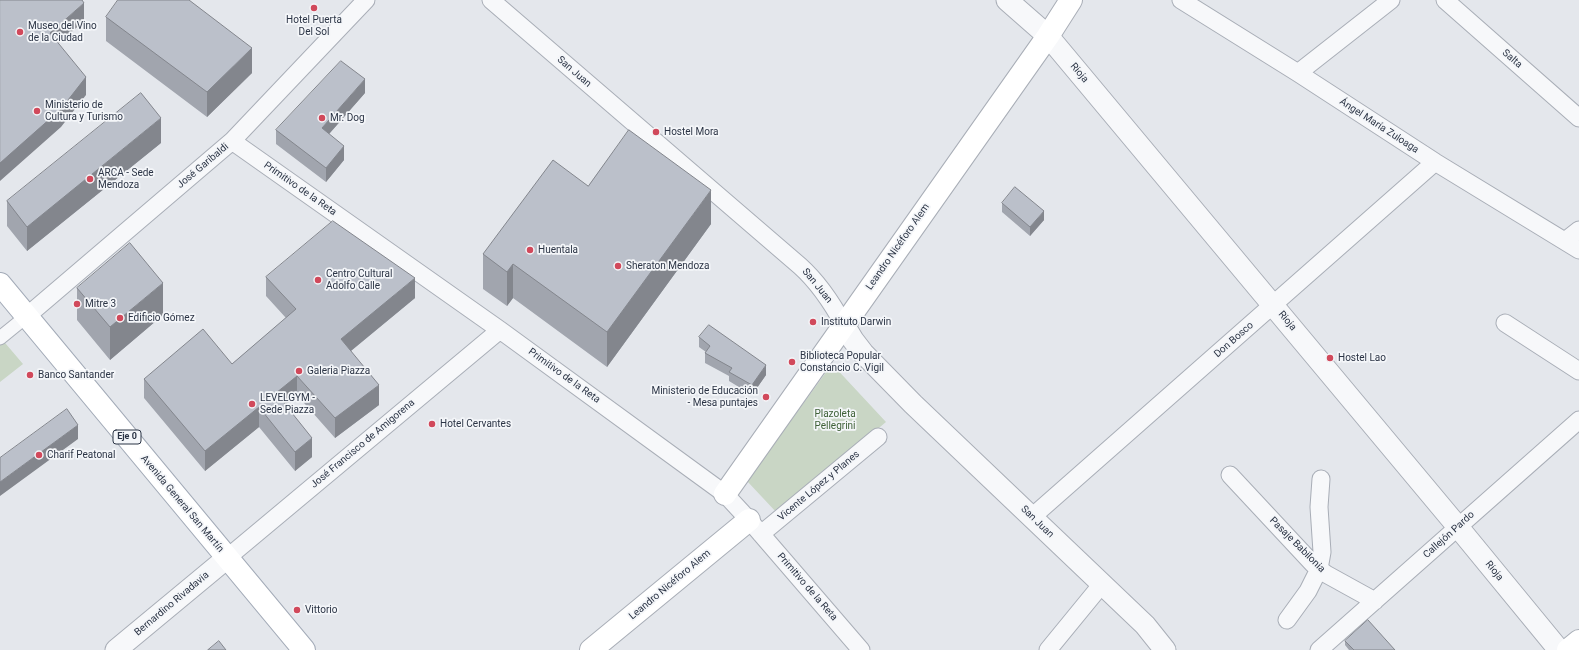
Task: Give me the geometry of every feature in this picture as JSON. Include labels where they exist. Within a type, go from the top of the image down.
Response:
[{"type":"main road","name":"Leandro Nicéforo Alem","points":[[724,494],[1048,36],[1071,0]]},
{"type":"main road","name":"Avenida General San Martín","points":[[0,284],[304,650]]},
{"type":"main road","name":"Leandro Nicéforo Alem","points":[[591,650],[755,527]]},
{"type":"main road","points":[[1568,650],[1579,641]]},
{"type":"street","name":"José Garibaldi","points":[[27,316],[232,141],[366,0]]},
{"type":"street","name":"San Juan","points":[[491,0],[812,277],[823,291],[853,340],[863,353],[913,404],[1144,625],[1165,650]]},
{"type":"street","name":"Rioja","points":[[1007,0],[1048,36],[1559,650]]},
{"type":"street","name":"Ángel María Zuloaga","points":[[1181,0],[1298,73],[1435,162],[1579,250]]},
{"type":"street","points":[[1298,73],[1391,0]]},
{"type":"street","name":"Salta","points":[[1445,0],[1579,118]]},
{"type":"street","name":"Primitivo de la Reta","points":[[232,141],[500,330],[724,494],[755,527],[861,650]]},
{"type":"street","name":"Don Bosco","points":[[1032,517],[1435,162]]},
{"type":"street","points":[[1565,241],[1579,230]]},
{"type":"street","points":[[0,338],[27,316]]},
{"type":"street","points":[[1505,323],[1579,371]]},
{"type":"street","name":"José Francisco de Amigorena","points":[[227,558],[500,330]]},
{"type":"street","name":"Callejón Pardo","points":[[1319,650],[1579,420]]},
{"type":"street","name":"Vicente López y Planes","points":[[755,527],[878,437]]},
{"type":"street","name":"Pasaje Babilonia","points":[[1230,475],[1319,569],[1375,600]]},
{"type":"street","points":[[1287,620],[1308,591],[1319,569],[1322,552],[1319,507],[1321,479]]},
{"type":"street","name":"Bernardino Rivadavia","points":[[116,650],[227,558]]},
{"type":"street","points":[[1048,650],[1102,584]]},
{"type":"green space","points":[[0,337],[23,364],[0,382]]},
{"type":"green space","name":"Plazoleta Pellegrini","points":[[832,364],[886,422],[777,513],[747,481]]},
{"type":"building","points":[[0,0],[82,0],[84,3],[50,33],[86,77],[61,109],[0,163]]},
{"type":"building","points":[[118,0],[189,0],[252,48],[207,92],[106,17]]},
{"type":"building","name":"Mr. Dog","points":[[341,61],[365,79],[322,128],[344,146],[326,168],[276,130]]},
{"type":"building","points":[[141,93],[161,118],[27,227],[7,201]]},
{"type":"building","points":[[629,130],[711,190],[607,332],[513,264],[507,272],[483,254],[553,160],[588,186]]},
{"type":"building","points":[[1015,187],[1044,211],[1030,227],[1002,203]]},
{"type":"building","points":[[333,221],[415,278],[341,339],[379,385],[335,418],[297,376],[276,393],[312,438],[295,452],[259,407],[205,451],[144,379],[203,329],[232,364],[296,309],[266,277]]},
{"type":"building","points":[[130,243],[163,283],[110,327],[77,288]]},
{"type":"building","points":[[709,325],[766,365],[752,385],[729,372],[732,368],[705,353],[710,346],[699,337]]},
{"type":"building","points":[[67,409],[78,425],[0,482],[0,458]]},
{"type":"building","points":[[1368,620],[1395,650],[1354,650],[1345,641]]},
{"type":"building","points":[[219,641],[226,650],[208,650]]},
{"type":"place","name":"Hotel Puerta Del Sol","points":[[314,8]]},
{"type":"place","name":"Museo del Vino de la Ciudad","points":[[20,32]]},
{"type":"place","name":"Ministerio de Cultura y Turismo","points":[[37,111]]},
{"type":"place","name":"Mr. Dog","points":[[322,118]]},
{"type":"place","name":"Hostel Mora","points":[[656,132]]},
{"type":"place","name":"ARCA - Sede Mendoza","points":[[90,179]]},
{"type":"place","name":"Huentala","points":[[530,250]]},
{"type":"place","name":"Sheraton Mendoza","points":[[618,266]]},
{"type":"place","name":"Centro Cultural Adolfo Calle","points":[[318,280]]},
{"type":"place","name":"Mitre 3","points":[[77,304]]},
{"type":"place","name":"Edificio Gómez","points":[[120,318]]},
{"type":"place","name":"Instituto Darwin","points":[[813,322]]},
{"type":"place","name":"Hostel Lao","points":[[1330,358]]},
{"type":"place","name":"Biblioteca Popular Constancio C. Vigil","points":[[792,362]]},
{"type":"place","name":"Galeria Piazza","points":[[299,371]]},
{"type":"place","name":"Banco Santander","points":[[30,375]]},
{"type":"place","name":"Ministerio de Educación - Mesa puntajes","points":[[766,397]]},
{"type":"place","name":"LEVELGYM - Sede Piazza","points":[[252,404]]},
{"type":"place","name":"Hotel Cervantes","points":[[432,424]]},
{"type":"place","name":"Charif Peatonal","points":[[39,455]]},
{"type":"place","name":"Vittorio","points":[[297,610]]}]
